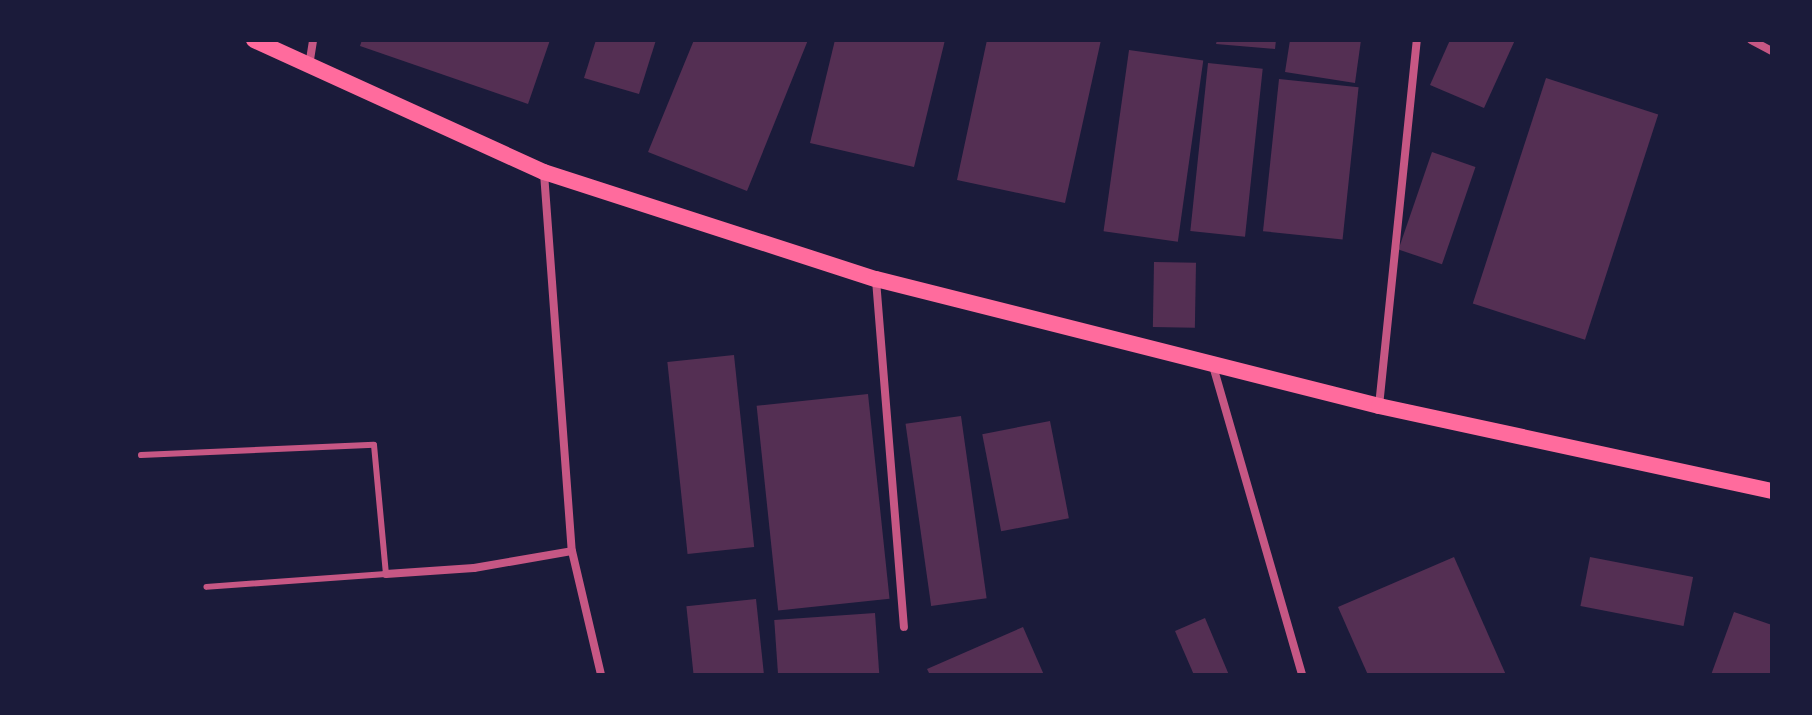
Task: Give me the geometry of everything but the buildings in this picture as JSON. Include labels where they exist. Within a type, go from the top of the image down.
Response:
[{"type":"main road","points":[[254,40],[544,172],[876,279],[1379,406],[1772,491]]},
{"type":"street","points":[[309,66],[313,40]]},
{"type":"street","points":[[1379,406],[1417,40]]},
{"type":"street","points":[[1751,40],[1772,51]]},
{"type":"street","points":[[544,172],[572,551],[601,675]]},
{"type":"street","points":[[876,279],[904,627]]},
{"type":"street","points":[[1213,366],[1302,675]]},
{"type":"street","points":[[386,574],[474,568],[572,551]]},
{"type":"lane","points":[[141,455],[372,443],[386,574],[206,587]]}]
